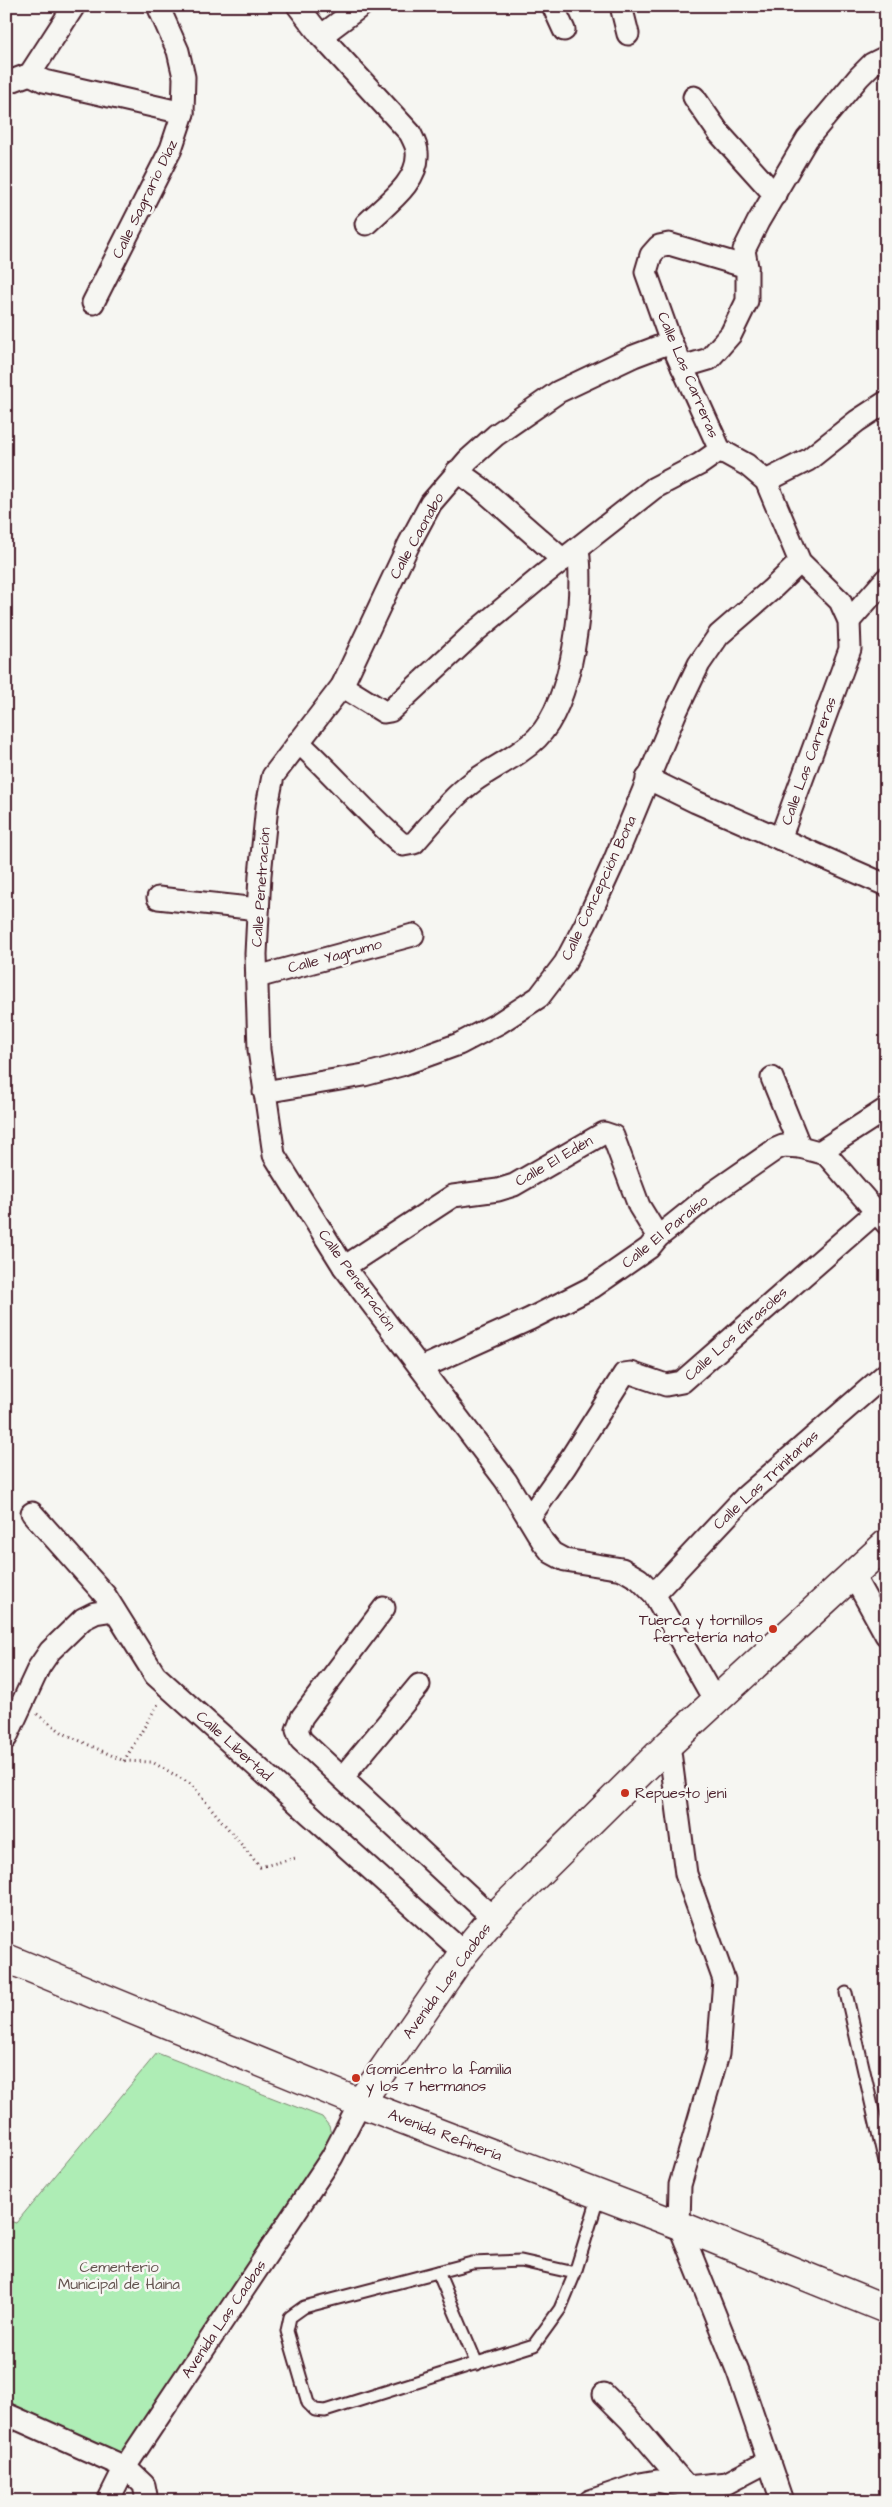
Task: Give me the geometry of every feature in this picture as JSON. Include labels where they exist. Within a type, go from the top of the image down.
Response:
[{"type":"main road","name":"Avenida Las Caobas","points":[[360,2103],[464,1953],[493,1918],[669,1744],[886,1544]]},
{"type":"main road","name":"Avenida Refinería","points":[[6,1958],[360,2103],[679,2225],[886,2309]]},
{"type":"street","points":[[6,83],[30,74],[74,6]]},
{"type":"street","name":"Calle Sagrario Díaz","points":[[93,304],[172,150],[183,113],[184,77],[178,51],[158,6]]},
{"type":"street","points":[[298,6],[321,36],[410,133],[418,150],[416,168],[406,185],[366,224]]},
{"type":"street","points":[[321,36],[360,6]]},
{"type":"street","points":[[552,6],[564,30]]},
{"type":"street","points":[[621,6],[628,34]]},
{"type":"street","points":[[682,367],[709,359],[730,334],[747,301],[747,267],[744,250],[758,222],[806,140],[859,77],[872,64],[886,57]]},
{"type":"street","points":[[30,74],[44,81],[183,113]]},
{"type":"street","points":[[694,97],[719,133],[775,195]]},
{"type":"street","name":"Calle Las Carreras","points":[[747,267],[669,244],[659,246],[651,255],[646,272],[671,342],[720,450],[747,465],[766,481],[800,562],[840,601],[849,621],[850,649],[780,839]]},
{"type":"street","name":"Calle Caonabo","points":[[298,742],[342,686],[408,544],[431,503],[456,471],[496,435],[558,392],[634,356],[671,342]]},
{"type":"street","points":[[766,481],[808,460],[857,421],[886,402]]},
{"type":"street","points":[[342,686],[384,712],[390,711],[476,631],[654,488],[700,464],[720,450]]},
{"type":"street","points":[[298,742],[322,764],[380,825],[403,844],[414,844],[458,794],[475,780],[526,748],[548,724],[562,694],[571,658],[580,603],[581,580],[571,555],[456,471]]},
{"type":"street","name":"Calle Concepción Bona","points":[[264,1092],[364,1076],[409,1062],[459,1044],[499,1023],[539,997],[566,963],[586,923],[613,864],[647,778],[699,664],[719,634],[771,590],[800,562]]},
{"type":"street","points":[[849,621],[886,579]]},
{"type":"street","name":"Calle Penetración","points":[[298,742],[274,776],[270,786],[258,909],[259,1050],[272,1148],[277,1160],[344,1267],[506,1481],[543,1542],[558,1557],[565,1560],[606,1566],[631,1573],[654,1594],[716,1701]]},
{"type":"street","points":[[647,778],[696,802],[886,885]]},
{"type":"street","points":[[158,898],[258,909]]},
{"type":"street","name":"Calle Yagrumo","points":[[257,977],[413,935]]},
{"type":"street","points":[[772,1078],[800,1147]]},
{"type":"street","points":[[881,1217],[822,1151],[886,1109]]},
{"type":"street","name":"Calle El Edén","points":[[344,1267],[452,1196],[514,1185],[604,1133],[613,1136],[639,1206],[658,1237]]},
{"type":"street","name":"Calle El Paraíso","points":[[421,1368],[530,1319],[593,1287],[649,1248],[658,1237],[714,1192],[776,1149],[783,1146],[822,1151]]},
{"type":"street","name":"Calle Los Girasoles","points":[[529,1518],[565,1467],[624,1374],[631,1373],[666,1385],[682,1382],[881,1217]]},
{"type":"street","name":"Calle Las Trinitarias","points":[[654,1594],[745,1496],[886,1374]]},
{"type":"street","name":"Calle Libertad","points":[[32,1513],[105,1595],[155,1675],[464,1953]]},
{"type":"street","points":[[853,1574],[886,1635]]},
{"type":"street","points":[[384,1608],[302,1717],[297,1730],[301,1740],[493,1918]]},
{"type":"street","points":[[6,1738],[39,1668],[50,1651],[83,1619],[95,1613],[114,1610]]},
{"type":"street","points":[[342,1778],[419,1685]]},
{"type":"street","points":[[669,1744],[686,1874],[724,1980],[718,2054],[680,2185],[679,2225],[738,2372],[782,2501]]},
{"type":"street","name":"Avenida Las Caobas","points":[[108,2501],[125,2467],[332,2157],[360,2103]]},
{"type":"street","points":[[604,2394],[629,2419],[687,2487]]},
{"type":"street","points":[[6,2414],[125,2467],[144,2485],[147,2501]]},
{"type":"street","points":[[590,2501],[640,2484],[657,2481],[687,2487],[727,2483],[769,2461]]},
{"type":"lane","points":[[846,1992],[886,2167]]},
{"type":"lane","points":[[575,2272],[520,2261],[472,2264],[304,2307],[290,2317],[287,2332],[308,2403],[315,2410],[325,2411],[534,2345],[560,2309],[575,2272],[599,2195]]},
{"type":"lane","points":[[438,2272],[477,2364]]},
{"type":"path","points":[[124,1761],[168,1687]]},
{"type":"path","points":[[20,1710],[35,1713],[63,1733],[124,1761],[152,1762],[191,1784],[260,1867],[296,1858]]},
{"type":"green space","name":"Cementerio Municipal de Haina","points":[[157,2053],[322,2117],[329,2126],[333,2142],[125,2467],[6,2414],[6,2220],[16,2223]]},
{"type":"place","name":"Tuerca y tornillos ferretería nato","points":[[773,1629]]},
{"type":"place","name":"Repuesto jeni","points":[[625,1793]]},
{"type":"place","name":"Gomicentro la familia y los 7 hermanos","points":[[356,2078]]}]
